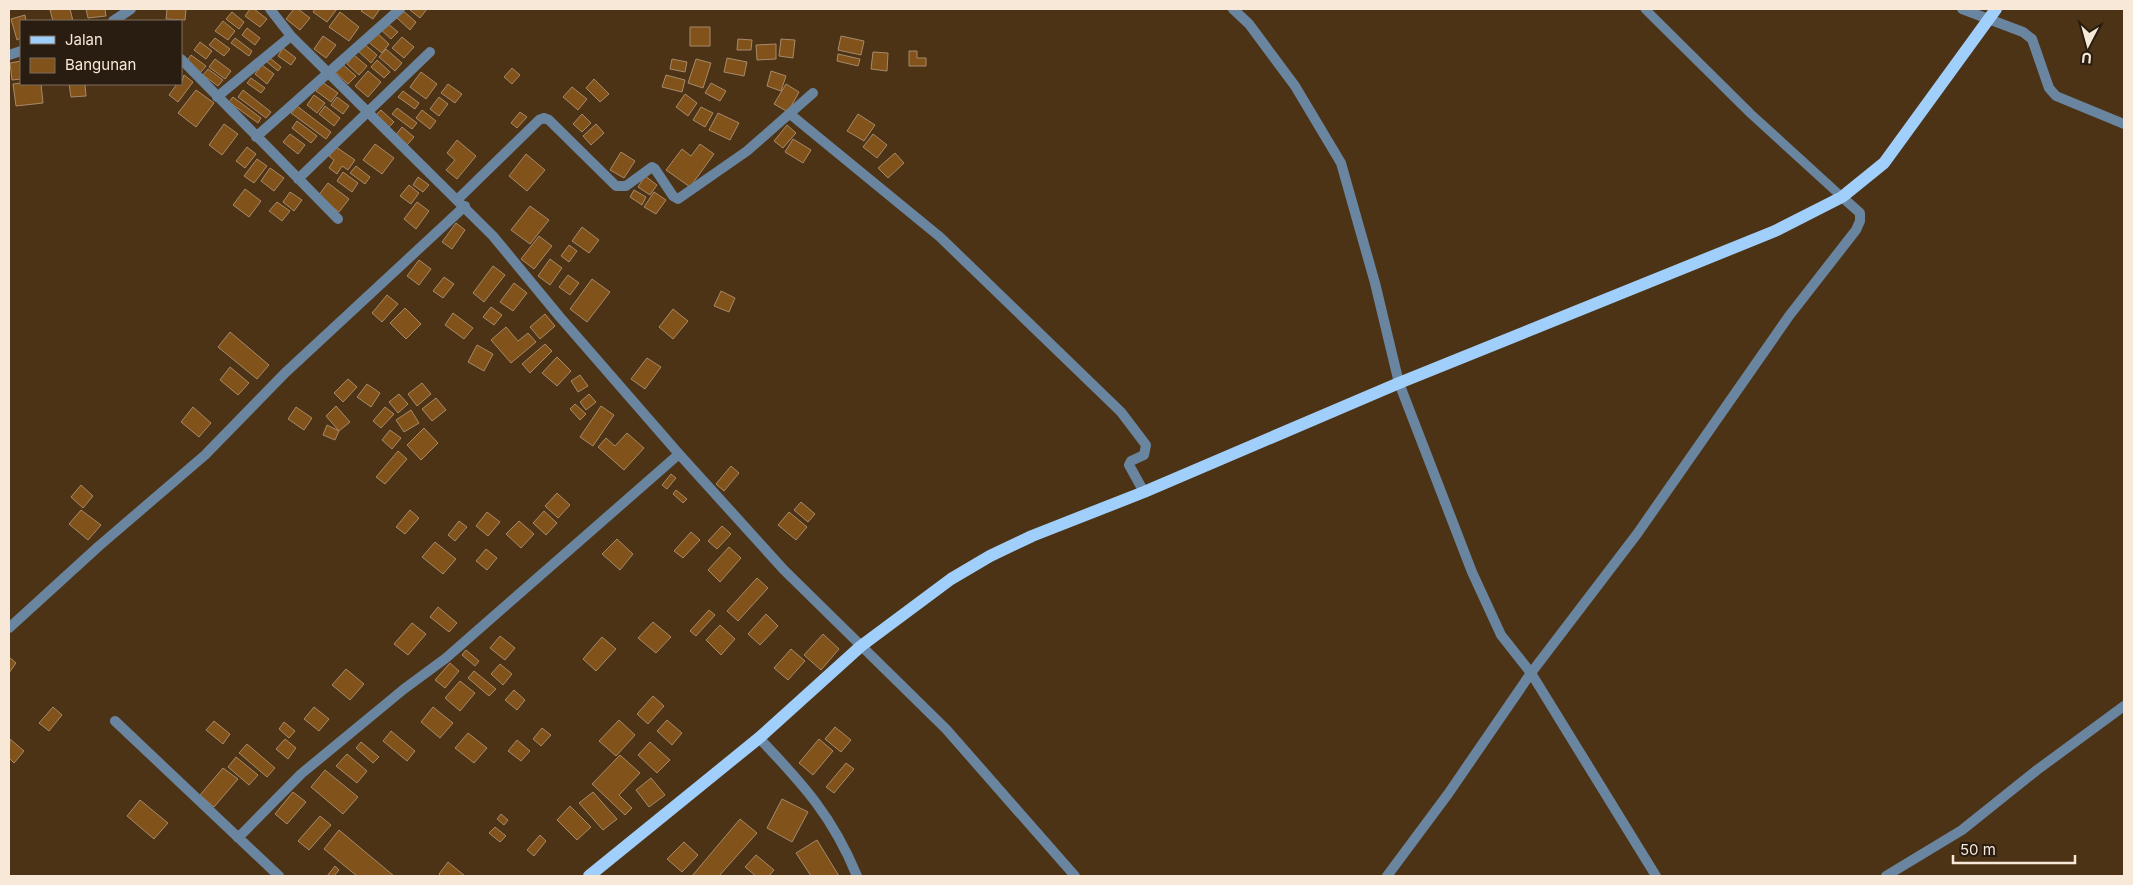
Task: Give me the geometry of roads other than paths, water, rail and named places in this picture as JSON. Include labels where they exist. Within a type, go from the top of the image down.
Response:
[{"type":"main road","points":[[589,876],[760,738],[861,646],[951,578],[990,556],[1032,536],[1144,492],[1400,384],[1775,231],[1842,197],[1884,163],[1993,14]]},
{"type":"street","points":[[114,20],[131,9]]},
{"type":"street","points":[[270,9],[291,36],[328,74],[461,203],[498,242],[566,324],[679,454],[784,570],[946,730],[1074,876]]},
{"type":"street","points":[[256,137],[400,9]]},
{"type":"street","points":[[1234,9],[1249,24],[1295,86],[1341,163],[1375,283],[1400,384],[1472,572],[1500,635],[1531,673],[1656,876]]},
{"type":"street","points":[[1962,9],[1993,14],[2023,32],[2032,39],[2049,88],[2056,96],[2124,124]]},
{"type":"street","points":[[217,97],[291,36]]},
{"type":"street","points":[[298,179],[430,52]]},
{"type":"street","points":[[182,60],[338,219]]},
{"type":"street","points":[[9,628],[99,546],[205,455],[285,373],[461,203],[541,119],[549,120],[616,186],[626,186],[652,167],[673,196],[678,199],[748,151],[813,93]]},
{"type":"street","points":[[790,114],[940,237],[1121,412],[1146,446],[1144,455],[1132,461],[1129,465],[1144,492]]},
{"type":"street","points":[[1387,876],[1448,794],[1531,673],[1637,534],[1789,316],[1856,230],[1860,221],[1860,213],[1842,197]]},
{"type":"street","points":[[238,838],[301,774],[404,689],[446,658],[679,454]]},
{"type":"street","points":[[1886,876],[1962,830],[2036,770],[2124,706]]},
{"type":"street","points":[[115,722],[279,876]]},
{"type":"street","points":[[760,738],[798,778],[829,819],[848,853],[858,876]]},
{"type":"lane","points":[[1645,9],[1751,114],[1842,197]]}]
